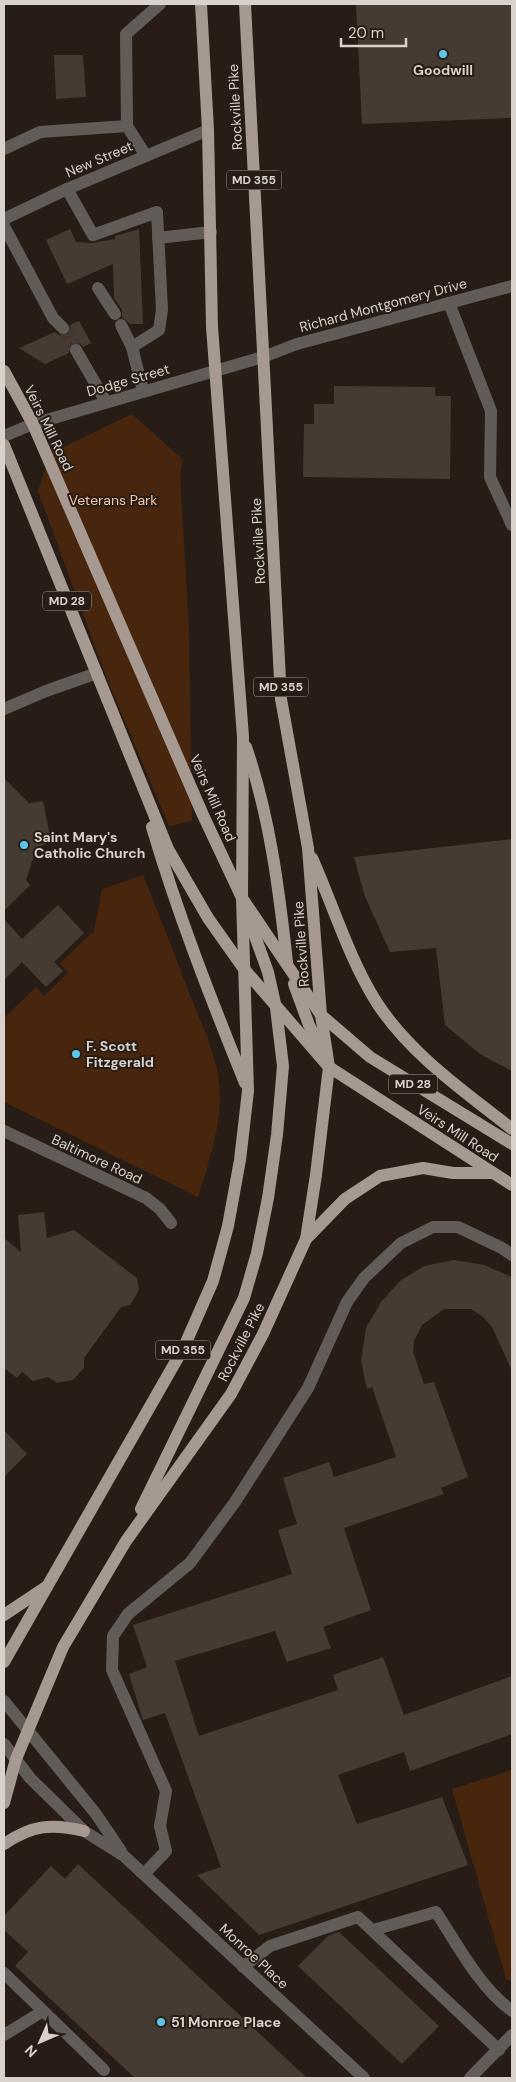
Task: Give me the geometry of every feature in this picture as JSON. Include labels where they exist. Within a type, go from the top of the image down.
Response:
[{"type":"main road","name":"Rockville Pike","points":[[4,1662],[184,1347],[213,1281],[232,1207],[240,1160],[248,1091],[242,898],[243,738],[212,327],[208,130],[201,4]]},
{"type":"main road","name":"Rockville Pike","points":[[4,1803],[16,1759],[64,1647],[126,1541],[231,1394],[263,1334],[306,1239],[329,1067],[321,1015],[308,848],[281,699],[245,4]]},
{"type":"main road","name":"Veirs Mill Road","points":[[4,371],[33,424],[203,815],[242,898],[321,1015],[370,1057],[512,1144]]},
{"type":"main road","name":"Veirs Mill Road","points":[[4,445],[168,849],[208,918],[244,969],[329,1067],[512,1185]]},
{"type":"main road","points":[[243,738],[258,782],[275,862],[288,966],[309,1025],[329,1067]]},
{"type":"main road","points":[[131,758],[170,887],[199,970],[248,1091]]},
{"type":"main road","points":[[308,848],[355,959],[377,1003],[406,1040],[445,1076],[512,1129]]},
{"type":"main road","points":[[126,1541],[244,1298],[257,1253],[277,1135],[282,1076],[276,1008],[268,972],[242,898]]},
{"type":"main road","points":[[306,1239],[345,1199],[380,1176],[424,1168],[453,1173],[492,1173]]},
{"type":"main road","points":[[4,1616],[50,1584]]},
{"type":"main road","points":[[4,1844],[35,1827],[65,1826],[84,1831]]},
{"type":"street","points":[[146,156],[128,126],[126,34],[160,4]]},
{"type":"street","points":[[4,149],[40,132],[128,126]]},
{"type":"street","name":"New Street","points":[[4,219],[67,189],[208,130]]},
{"type":"street","points":[[67,189],[93,235],[157,212],[162,310],[159,330],[132,347]]},
{"type":"street","points":[[4,226],[53,318],[63,328]]},
{"type":"street","points":[[158,238],[211,232]]},
{"type":"street","name":"Richard Montgomery Drive","points":[[263,357],[296,344],[512,286]]},
{"type":"street","points":[[98,288],[118,319],[132,347],[143,391]]},
{"type":"street","points":[[449,303],[491,411],[490,477],[512,525]]},
{"type":"street","points":[[76,350],[106,402]]},
{"type":"street","name":"Dodge Street","points":[[4,436],[33,424],[263,357]]},
{"type":"street","points":[[4,709],[46,691],[97,674]]},
{"type":"street","name":"Baltimore Road","points":[[4,1131],[146,1198],[160,1209],[171,1223]]},
{"type":"street","points":[[144,1874],[166,1851],[160,1826],[166,1791],[112,1670],[113,1636],[128,1614],[190,1563],[235,1502],[308,1388],[347,1302],[364,1278],[401,1243],[433,1227],[458,1227],[502,1248],[512,1255]]},
{"type":"street","name":"Monroe Place","points":[[4,1701],[96,1814],[124,1856]]},
{"type":"street","name":"Monroe Place","points":[[4,1744],[30,1778],[84,1831],[124,1856],[364,2078]]},
{"type":"street","points":[[373,1930],[436,1912],[486,1986],[500,2002],[512,2011]]},
{"type":"street","points":[[243,1967],[270,1946],[358,1917],[499,2050]]},
{"type":"street","points":[[4,1973],[104,2070]]},
{"type":"street","points":[[4,2035],[43,2011]]},
{"type":"street","points":[[470,2078],[512,2035]]},
{"type":"green space","name":"Veterans Park","points":[[132,414],[183,460],[180,474],[189,630],[192,821],[169,826],[107,679],[38,491],[52,449],[55,451]]},
{"type":"green space","points":[[143,875],[205,1032],[217,1071],[220,1097],[218,1122],[198,1197],[4,1102],[4,1018],[36,987],[44,996],[68,973],[60,963],[94,931],[102,889]]},
{"type":"green space","points":[[512,1770],[512,1981],[506,1979],[452,1789]]},
{"type":"building","points":[[356,4],[512,4],[512,118],[362,124]]},
{"type":"building","points":[[54,55],[83,55],[86,97],[56,99]]},
{"type":"building","points":[[70,229],[76,242],[92,243],[115,239],[115,236],[139,229],[143,324],[130,324],[122,317],[122,310],[114,298],[113,264],[67,284],[46,240]]},
{"type":"building","points":[[79,321],[91,343],[83,347],[80,343],[72,343],[69,346],[69,353],[45,364],[19,348],[55,332],[60,336],[66,336],[71,331],[70,325]]},
{"type":"building","points":[[334,386],[435,387],[435,396],[451,396],[450,479],[303,477],[304,424],[314,424],[314,404],[334,404]]},
{"type":"building","name":"Saint Mary's Catholic Church","points":[[4,778],[29,803],[43,801],[51,841],[36,849],[26,880],[30,885],[4,911]]},
{"type":"building","points":[[512,839],[512,1071],[480,1054],[445,1025],[436,948],[390,952],[364,894],[354,857]]},
{"type":"building","points":[[58,905],[84,933],[54,962],[63,971],[46,987],[22,962],[4,980],[4,919],[22,939]]},
{"type":"building","points":[[44,1212],[47,1238],[74,1230],[137,1278],[139,1290],[130,1305],[121,1307],[84,1358],[84,1368],[73,1380],[57,1383],[48,1377],[33,1381],[22,1372],[17,1378],[4,1368],[4,1238],[21,1252],[18,1215]]},
{"type":"building","points":[[454,1260],[484,1265],[512,1277],[512,1371],[492,1327],[483,1317],[471,1309],[444,1309],[422,1325],[414,1341],[413,1352],[424,1384],[434,1382],[468,1477],[441,1488],[444,1494],[344,1528],[371,1610],[323,1627],[331,1648],[287,1662],[275,1631],[175,1661],[199,1736],[338,1690],[333,1675],[383,1657],[404,1715],[512,1676],[512,1734],[410,1771],[404,1752],[338,1775],[357,1824],[442,1797],[468,1865],[259,1935],[197,1875],[221,1867],[165,1713],[143,1720],[129,1674],[147,1667],[133,1625],[292,1574],[278,1530],[297,1524],[283,1478],[329,1462],[334,1477],[396,1457],[372,1387],[367,1389],[361,1361],[366,1328],[381,1302],[400,1281],[424,1266]]},
{"type":"building","points":[[4,1430],[27,1454],[4,1477]]},
{"type":"building","name":"51 Monroe Place","points":[[78,1864],[307,2078],[135,2078],[15,1966],[28,1952],[4,1930],[4,1916],[51,1866],[65,1879]]},
{"type":"building","points":[[339,1932],[439,2026],[402,2064],[298,1966],[328,1936]]},
{"type":"tunnel","points":[[63,328],[76,350]]},
{"type":"place","name":"Goodwill","points":[[443,54]]},
{"type":"place","name":"Saint Mary's Catholic Church","points":[[24,845]]},
{"type":"place","name":"F. Scott Fitzgerald","points":[[76,1054]]},
{"type":"place","name":"51 Monroe Place","points":[[161,2022]]}]
